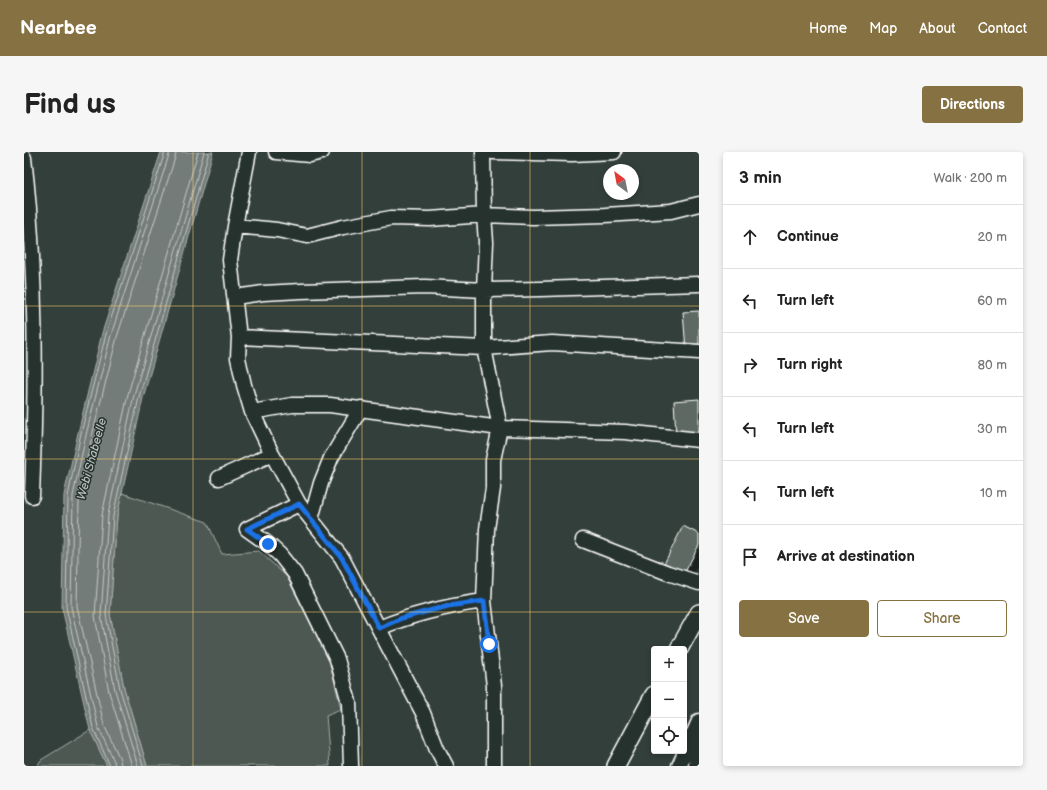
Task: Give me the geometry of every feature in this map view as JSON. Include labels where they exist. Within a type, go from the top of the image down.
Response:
[{"type":"main road","points":[[681,646],[699,613]]},
{"type":"main road","points":[[616,766],[651,701]]},
{"type":"street","points":[[249,152],[230,260],[239,337],[238,358],[252,412],[272,454],[299,504],[342,558],[423,713],[437,749],[446,766]]},
{"type":"street","points":[[276,152],[310,154],[322,152]]},
{"type":"street","points":[[482,152],[486,242],[484,348],[500,428],[493,460],[493,488],[487,529],[484,601],[494,686],[494,766]]},
{"type":"street","points":[[492,152],[614,152]]},
{"type":"street","points":[[24,158],[28,192],[34,315],[29,347],[35,418],[32,496]]},
{"type":"street","points":[[235,226],[277,230],[307,236],[343,227],[391,218],[430,219],[484,215],[533,217],[605,215],[671,211],[699,204]]},
{"type":"street","points":[[235,297],[263,293],[417,287],[484,290],[699,284]]},
{"type":"street","points":[[239,337],[484,348],[552,343],[699,352]]},
{"type":"street","points":[[252,412],[292,405],[330,405],[500,428],[625,432],[699,440]]},
{"type":"street","points":[[311,519],[321,483],[331,458],[361,408]]},
{"type":"street","points":[[219,478],[272,454]]},
{"type":"street","points":[[299,504],[247,529],[268,544],[295,574],[337,659],[349,702],[351,766]]},
{"type":"street","points":[[583,540],[668,573],[699,583]]},
{"type":"street","points":[[379,628],[402,618],[448,606],[484,601]]},
{"type":"street","points":[[679,766],[699,721]]},
{"type":"street","points":[[692,735],[698,739],[696,766]]},
{"type":"shaded area","points":[[122,493],[207,522],[222,554],[259,551],[287,577],[329,659],[341,709],[326,715],[330,766],[147,766],[124,688],[110,614],[117,516]]},
{"type":"shaded area","points":[[90,730],[107,766],[37,766],[41,760]]},
{"type":"water","name":"Webi Shabeelle","points":[[161,152],[213,152],[143,398],[117,516],[110,614],[124,688],[147,766],[107,766],[90,730],[62,608],[64,495],[102,333]]},
{"type":"building","points":[[699,311],[699,349],[686,350],[683,312]]},
{"type":"building","points":[[699,399],[699,432],[676,434],[674,401]]},
{"type":"building","points":[[683,526],[699,534],[699,545],[683,576],[663,566]]},
{"type":"route","points":[[268,544],[247,529],[299,504],[342,558],[379,628],[402,618],[448,606],[484,601],[489,644]]}]
